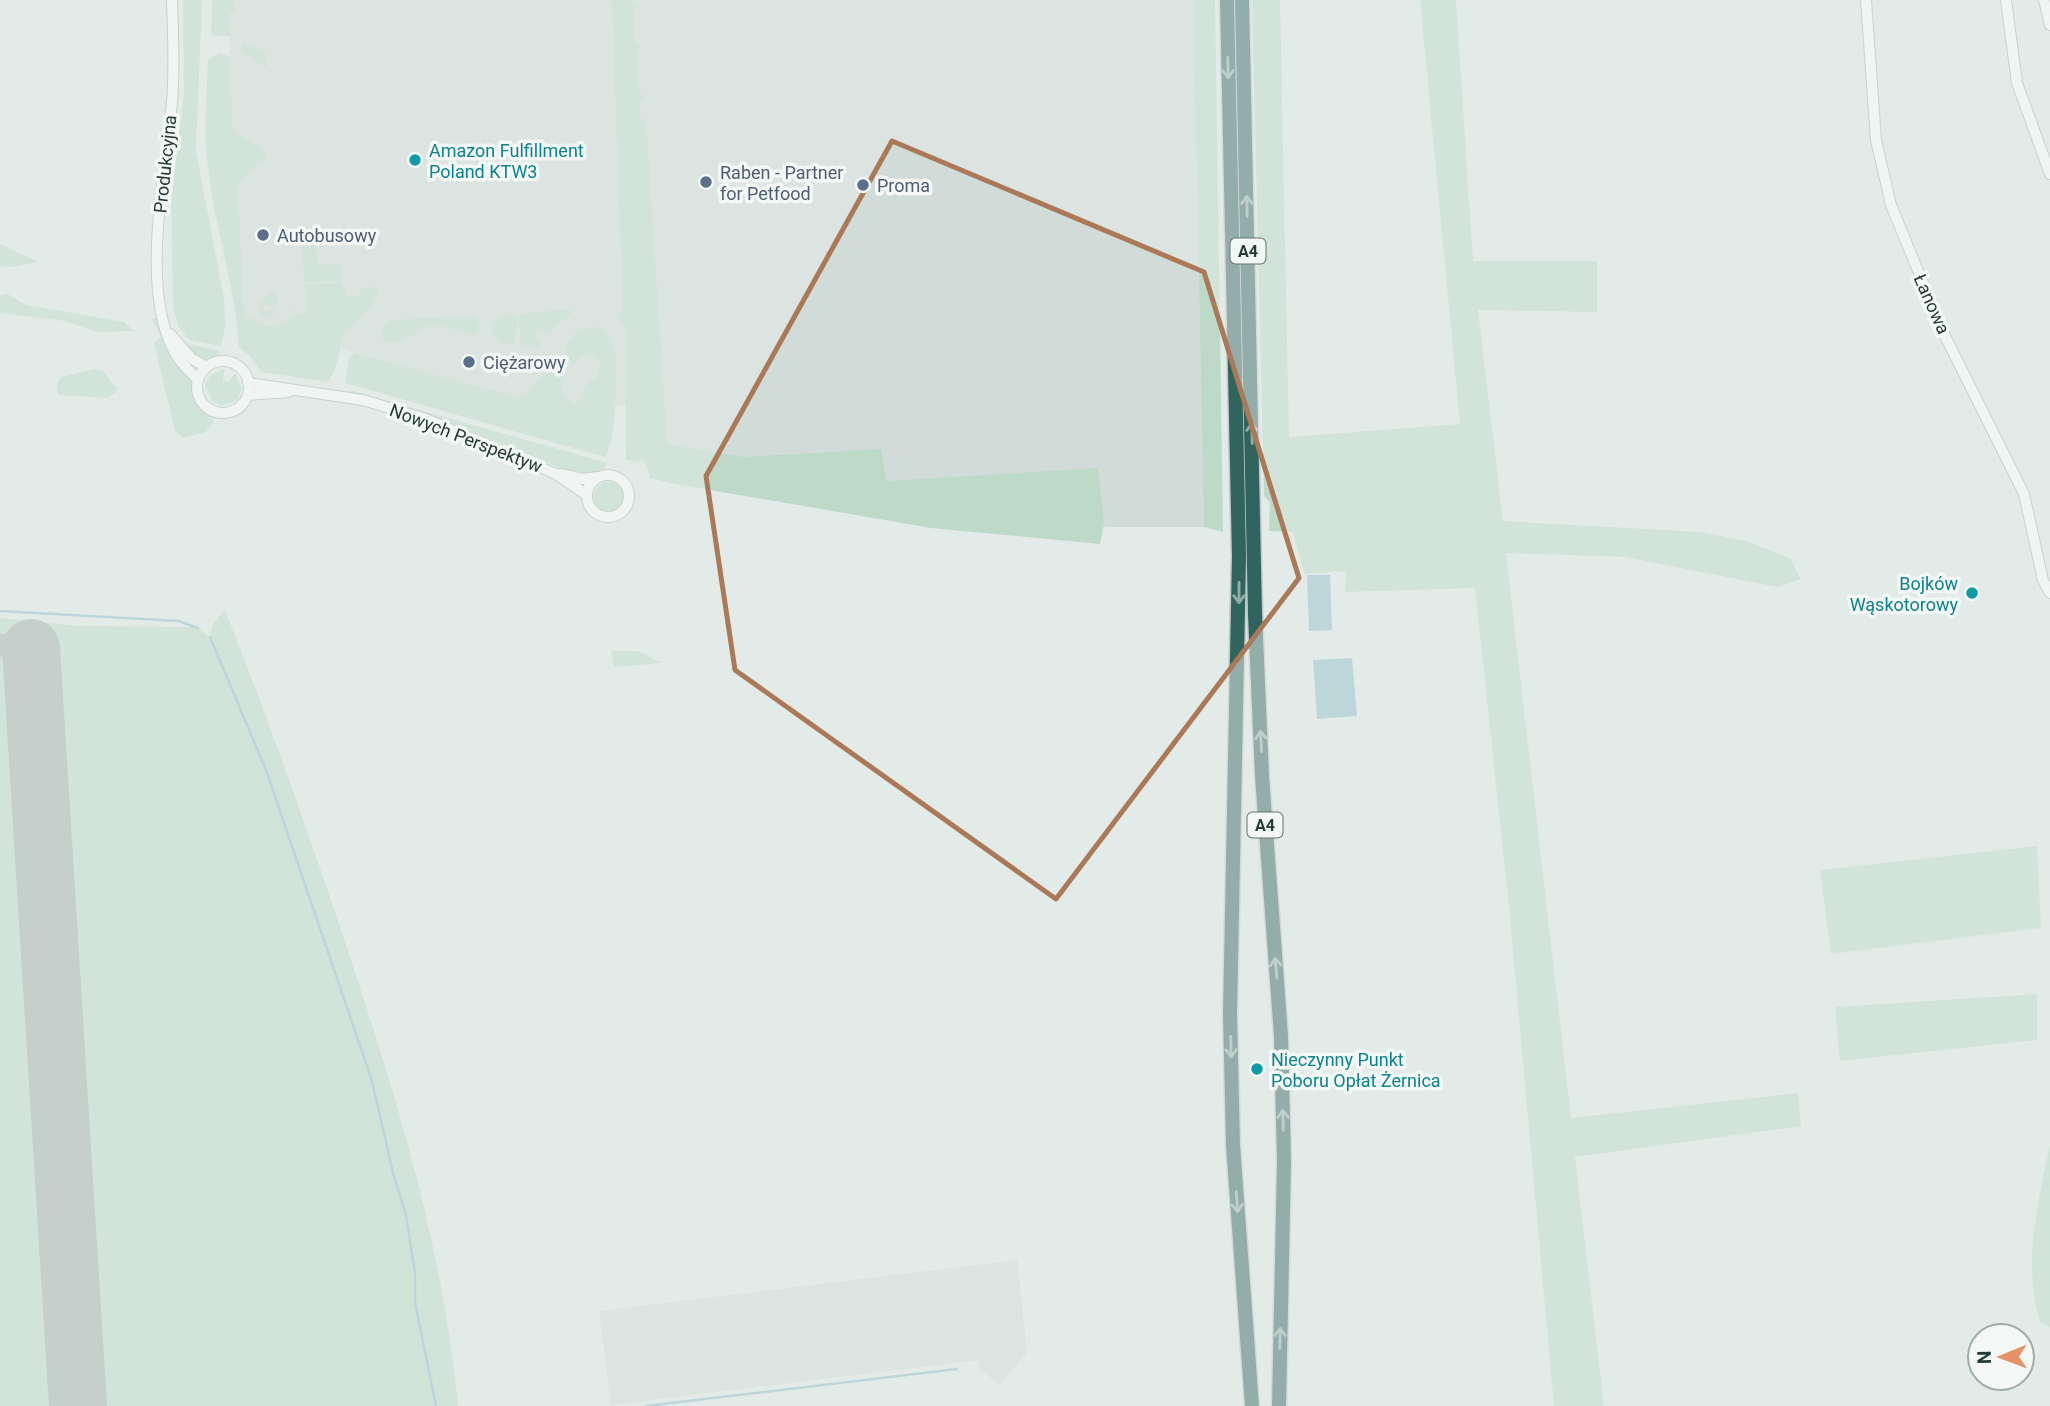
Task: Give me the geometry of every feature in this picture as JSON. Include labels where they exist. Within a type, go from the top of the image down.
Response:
[{"type":"highway","name":"A4","points":[[1227,0],[1239,555],[1231,1026],[1233,1145],[1252,1406]]},
{"type":"highway","name":"A4","points":[[1242,0],[1262,776],[1281,1036],[1284,1162],[1279,1406]]},
{"type":"street","name":"Produkcyjna","points":[[172,0],[172,103],[160,186],[158,230],[160,304],[177,357],[198,380]]},
{"type":"street","name":"Łanowa","points":[[1866,0],[1877,140],[1891,205],[1944,334],[2024,494],[2045,587],[2050,593]]},
{"type":"street","points":[[2006,0],[2017,83],[2050,174]]},
{"type":"street","points":[[2044,0],[2050,25]]},
{"type":"street","name":"Produkcyjna","points":[[166,328],[185,353],[207,367]]},
{"type":"street","points":[[217,362],[232,363],[244,372],[248,395],[237,409],[229,412],[212,410],[200,398],[198,380],[207,367],[217,362]]},
{"type":"street","name":"Nowych Perspektyw","points":[[248,383],[363,400],[394,408],[556,474],[583,479],[597,477]]},
{"type":"street","name":"Nowych Perspektyw","points":[[248,395],[293,391]]},
{"type":"street","name":"Nowych Perspektyw","points":[[556,474],[587,495]]},
{"type":"street","points":[[612,474],[622,480],[630,495],[626,506],[612,516],[600,515],[590,507],[587,495],[597,477],[612,474]]},
{"type":"highlighted area","points":[[892,141],[1204,272],[1299,578],[1056,899],[735,670],[706,476]]},
{"type":"shaded area","points":[[228,0],[1193,0],[1204,527],[1108,527],[643,464],[635,405],[602,405],[598,422],[240,320]]},
{"type":"shaded area","points":[[1017,1260],[1027,1352],[1000,1385],[980,1369],[979,1360],[611,1405],[599,1311]]},
{"type":"green space","points":[[183,0],[202,0],[196,151],[224,299],[225,327],[221,346],[190,340],[179,328],[173,307],[171,201],[184,94]]},
{"type":"green space","points":[[212,0],[234,0],[235,11],[229,12],[231,33],[228,36],[213,36],[211,33]]},
{"type":"green space","points":[[612,0],[633,0],[633,5],[639,4],[639,9],[634,10],[635,43],[642,44],[638,51],[639,91],[645,99],[639,100],[641,120],[646,120],[667,444],[743,457],[881,449],[886,481],[1098,468],[1104,524],[1100,544],[931,528],[670,483],[650,478],[645,459],[638,462],[626,460],[625,327],[615,313],[623,312]]},
{"type":"green space","points":[[1193,0],[1215,0],[1223,532],[1204,527]]},
{"type":"green space","points":[[1252,0],[1280,0],[1289,437],[1460,424],[1420,0],[1456,0],[1473,261],[1597,261],[1597,312],[1478,310],[1503,521],[1700,532],[1746,541],[1790,558],[1801,579],[1777,587],[1625,557],[1506,553],[1571,1118],[1798,1093],[1801,1126],[1575,1157],[1604,1406],[1554,1406],[1509,907],[1475,588],[1345,592],[1346,571],[1304,574],[1293,532],[1269,531],[1270,502],[1264,496]]},
{"type":"green space","points":[[244,43],[265,52],[267,68],[240,50]]},
{"type":"green space","points":[[219,52],[230,57],[233,130],[264,150],[267,158],[264,164],[261,160],[254,164],[256,169],[241,179],[238,188],[243,306],[247,317],[267,326],[287,323],[294,315],[294,307],[297,315],[306,314],[305,285],[342,283],[347,297],[360,296],[360,288],[377,287],[375,301],[347,331],[334,371],[327,382],[261,372],[249,355],[239,347],[207,154],[208,60]]},
{"type":"green space","points":[[302,235],[316,235],[317,265],[342,264],[342,281],[304,282]]},
{"type":"green space","points":[[0,244],[38,262],[14,267],[0,266]]},
{"type":"green space","points":[[273,291],[277,294],[277,304],[269,307],[269,303],[264,304],[264,311],[277,309],[273,315],[264,317],[258,312],[257,304]]},
{"type":"green space","points":[[6,293],[26,305],[124,322],[134,331],[97,332],[65,321],[0,313],[0,296]]},
{"type":"green space","points":[[570,309],[571,316],[560,321],[549,335],[539,329],[533,337],[542,343],[539,347],[521,347],[519,314]]},
{"type":"green space","points":[[502,315],[516,315],[515,345],[501,341],[493,333],[492,323]]},
{"type":"green space","points":[[157,318],[165,342],[180,367],[194,381],[202,407],[213,415],[213,423],[206,432],[183,438],[175,431],[154,343],[161,337],[152,319]]},
{"type":"green space","points":[[478,318],[480,329],[475,335],[434,324],[397,343],[384,341],[381,335],[383,325],[389,320]]},
{"type":"green space","points":[[595,327],[609,335],[612,340],[616,364],[612,437],[605,457],[345,383],[349,358],[354,353],[516,397],[527,395],[543,373],[554,371],[564,378],[560,392],[576,405],[589,381],[595,379],[601,361],[596,357],[583,355],[574,364],[565,358],[565,351],[569,340],[577,332]]},
{"type":"green space","points":[[174,333],[188,344],[220,351],[219,357],[210,362],[194,357]]},
{"type":"green space","points":[[94,369],[103,371],[118,390],[108,398],[58,395],[57,385],[61,377]]},
{"type":"green space","points":[[224,369],[223,381],[229,382],[235,373],[242,389],[237,400],[222,406],[212,401],[205,385],[210,375]]},
{"type":"green space","points":[[349,390],[608,463],[600,474],[577,475],[441,420],[395,404],[364,398]]},
{"type":"green space","points":[[609,482],[619,487],[624,497],[619,507],[609,512],[599,507],[594,497],[599,487]]},
{"type":"green space","points":[[225,610],[316,856],[399,1112],[429,1228],[441,1287],[458,1406],[0,1406],[0,618],[78,626],[197,627],[209,637],[213,624]]},
{"type":"green space","points":[[611,651],[638,651],[662,663],[614,667]]},
{"type":"green space","points":[[2037,846],[2041,928],[1831,954],[1820,870]]},
{"type":"green space","points":[[2037,994],[2037,1040],[1840,1061],[1835,1007]]},
{"type":"green space","points":[[2050,1144],[2050,1327],[2040,1322],[2032,1277],[2032,1255],[2037,1211]]},
{"type":"water","points":[[1307,575],[1330,575],[1332,630],[1309,631]]},
{"type":"water","points":[[1352,658],[1357,716],[1317,719],[1313,660]]},
{"type":"waterway","points":[[0,611],[179,621],[198,628]]},
{"type":"waterway","points":[[210,637],[266,770],[372,1081],[393,1173],[406,1215],[415,1273],[415,1302],[436,1406]]},
{"type":"waterway","points":[[646,1406],[957,1369]]},
{"type":"taxiway","points":[[0,645],[31,648]]},
{"type":"runway","points":[[31,648],[78,1406]]},
{"type":"place","name":"Amazon Fulfillment Poland KTW3","points":[[415,160]]},
{"type":"place","name":"Raben - Partner for Petfood","points":[[706,182]]},
{"type":"place","name":"Proma","points":[[863,185]]},
{"type":"place","name":"Autobusowy","points":[[263,235]]},
{"type":"place","name":"Ciężarowy","points":[[469,362]]},
{"type":"place","name":"Bojków Wąskotorowy","points":[[1972,593]]},
{"type":"place","name":"Nieczynny Punkt Poboru Opłat Żernica","points":[[1257,1069]]}]
